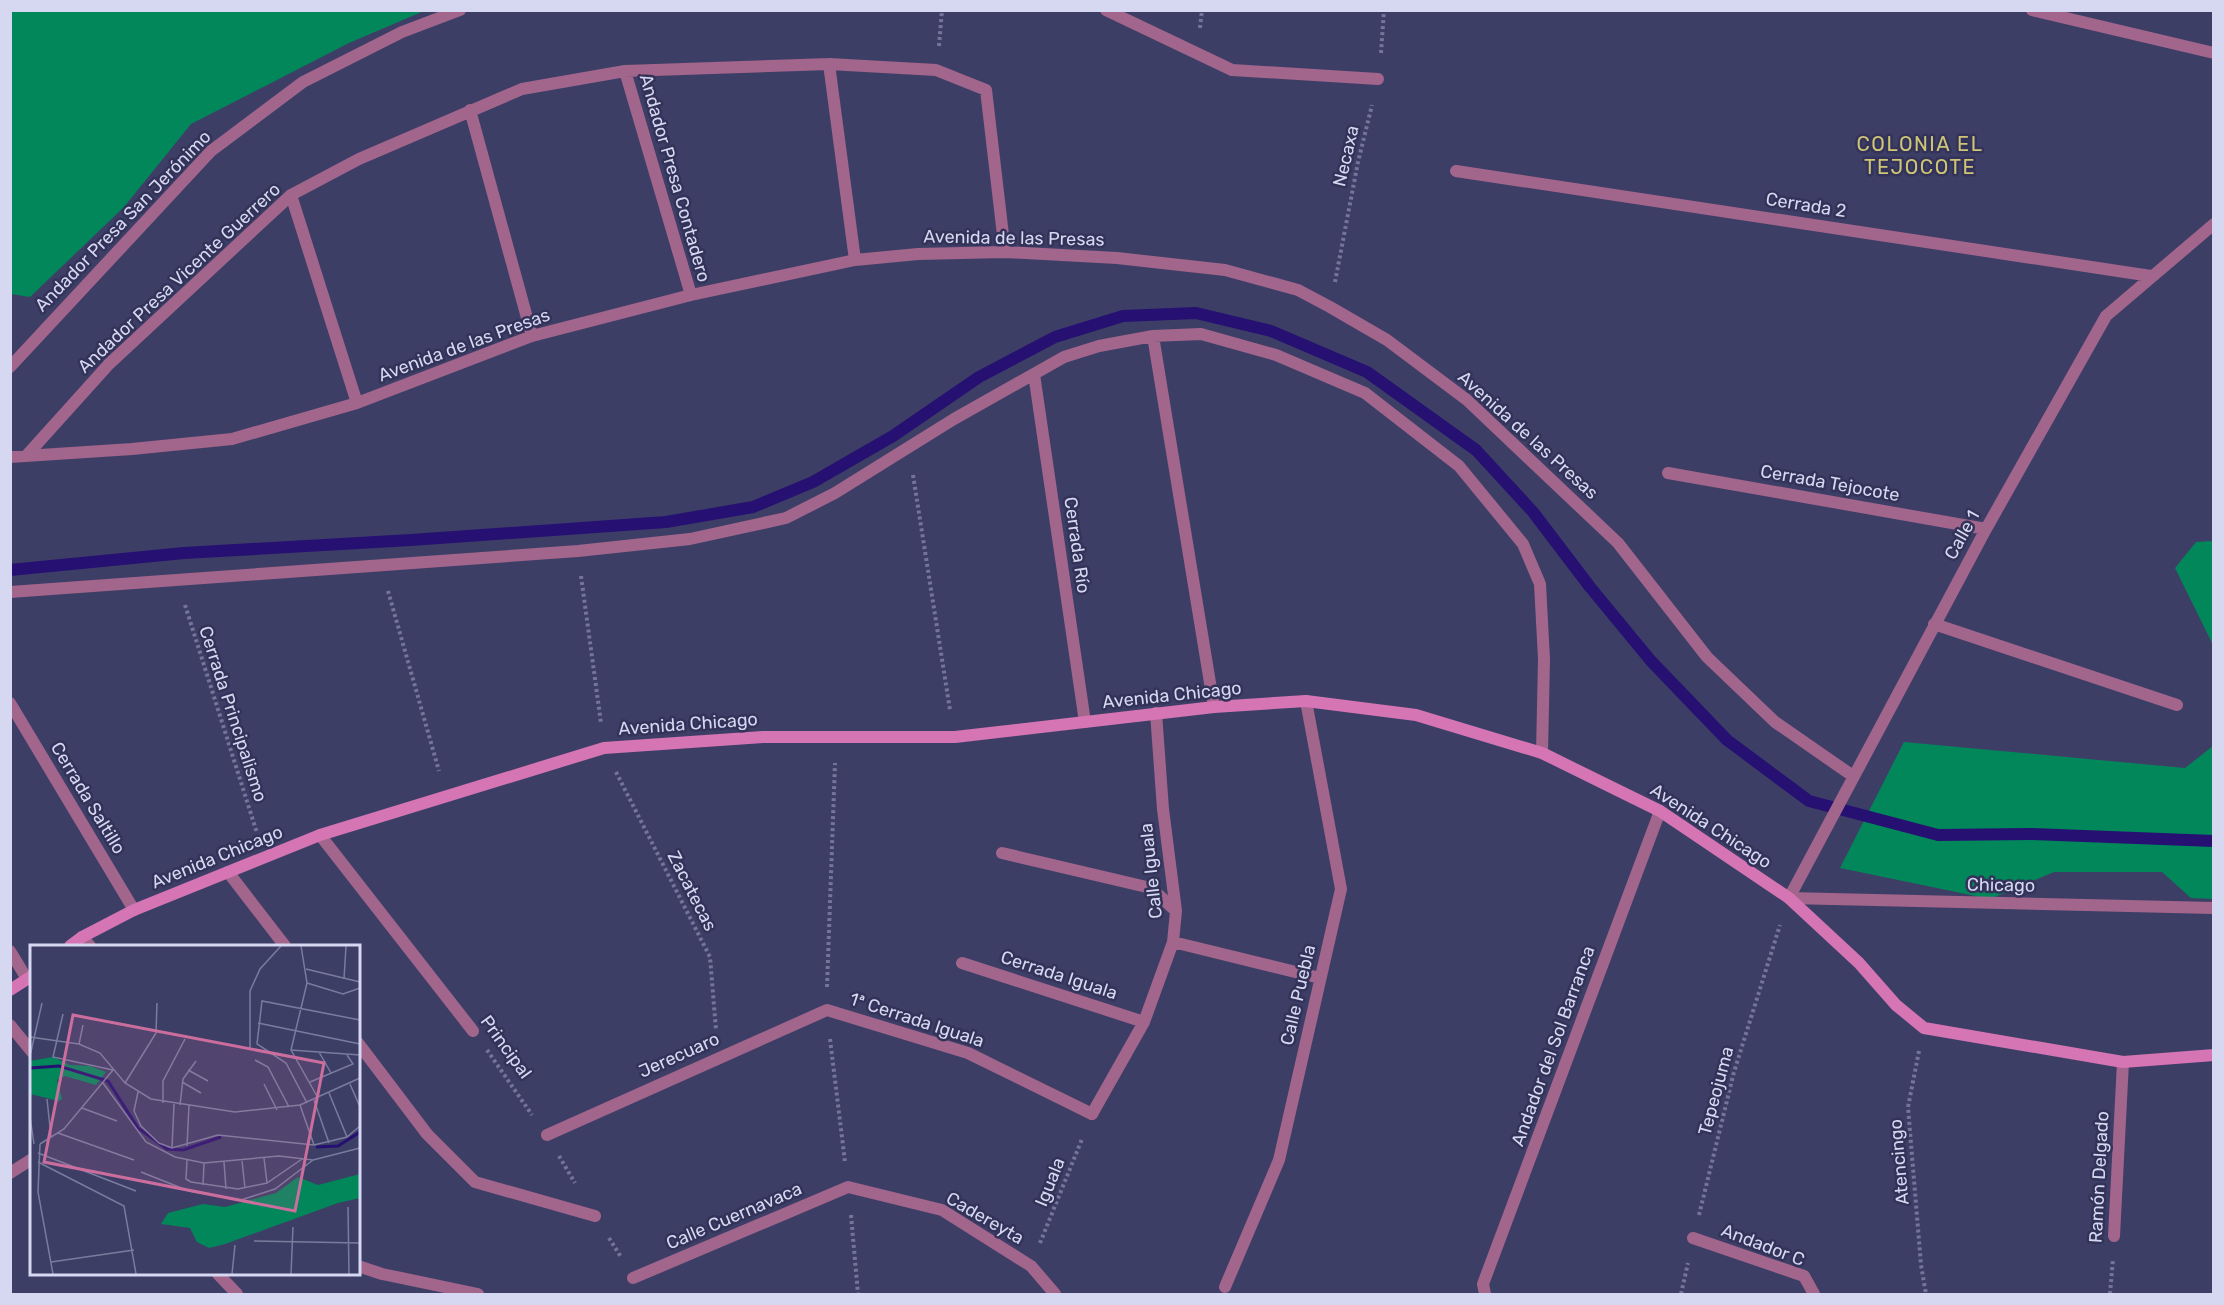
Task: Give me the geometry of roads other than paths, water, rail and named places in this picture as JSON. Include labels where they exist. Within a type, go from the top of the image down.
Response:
[{"type":"street","name":"Andador Presa San Jerónimo","points":[[10,366],[211,151],[303,82],[402,32],[460,10]]},
{"type":"street","points":[[1106,10],[1232,70],[1378,79]]},
{"type":"street","points":[[2032,10],[2214,53]]},
{"type":"street","points":[[829,64],[855,260]]},
{"type":"street","name":"Andador Presa Vicente Guerrero","points":[[27,455],[109,364],[291,195],[359,159],[522,89],[624,71],[829,64],[936,70],[986,90],[1005,252]]},
{"type":"street","name":"Andador Presa Contadero","points":[[624,71],[691,295]]},
{"type":"street","points":[[470,110],[532,336]]},
{"type":"street","name":"Cerrada 2","points":[[1456,171],[2151,276]]},
{"type":"street","points":[[291,195],[357,403]]},
{"type":"street","points":[[2212,226],[2214,240]]},
{"type":"street","name":"Calle 1","points":[[1789,898],[1934,624],[2106,316],[2212,226]]},
{"type":"street","name":"Avenida de las Presas","points":[[10,457],[132,449],[232,439],[357,403],[532,336],[691,295],[855,260],[918,254],[1005,252],[1117,258],[1225,270],[1298,290],[1330,307],[1387,340],[1467,400],[1618,543],[1707,657],[1774,722],[1852,777]]},
{"type":"street","points":[[10,592],[578,551],[690,539],[786,518],[835,493],[954,419],[1064,357],[1099,346],[1153,336],[1201,334],[1286,359],[1365,393],[1459,466],[1523,544],[1540,585],[1544,659],[1542,753]]},
{"type":"street","points":[[1153,336],[1214,707]]},
{"type":"street","name":"Cerrada Río","points":[[1034,374],[1085,722]]},
{"type":"street","name":"Cerrada Tejocote","points":[[1668,473],[1986,529]]},
{"type":"street","points":[[1934,624],[2177,705]]},
{"type":"street","name":"Avenida Chicago","points":[[86,942],[134,910],[320,835],[604,748],[763,737],[955,736],[1214,707],[1306,701],[1416,715],[1542,753],[1660,811],[1789,898],[1859,963],[1896,1005],[1924,1028],[2123,1062],[2214,1055]]},
{"type":"street","name":"Calle Puebla","points":[[1225,1287],[1279,1160],[1341,889],[1306,701]]},
{"type":"street","name":"Cerrada Saltillo","points":[[10,704],[134,910]]},
{"type":"street","name":"Calle Iguala","points":[[1092,1114],[1144,1022],[1173,942],[1176,911],[1163,809],[1156,713]]},
{"type":"street","name":"Andador del Sol Barranca","points":[[1485,1294],[1483,1284],[1660,811]]},
{"type":"street","name":"Principal","points":[[320,835],[473,1030]]},
{"type":"street","points":[[1002,853],[1151,888],[1176,911]]},
{"type":"street","points":[[228,872],[284,945]]},
{"type":"street","name":"Chicago","points":[[1789,898],[2214,908]]},
{"type":"street","points":[[1173,942],[1320,978]]},
{"type":"street","points":[[10,951],[29,978],[10,990]]},
{"type":"street","name":"Cerrada Iguala","points":[[962,963],[1144,1022]]},
{"type":"street","name":"Jerecuaro","points":[[547,1135],[827,1010]]},
{"type":"street","name":"1ª Cerrada Iguala","points":[[827,1010],[968,1053],[1092,1114]]},
{"type":"street","points":[[10,1025],[30,1050]]},
{"type":"street","points":[[360,1046],[428,1134],[475,1182],[595,1216]]},
{"type":"street","name":"Ramón Delgado","points":[[2114,1236],[2123,1062]]},
{"type":"street","points":[[10,1173],[30,1160]]},
{"type":"street","name":"Cadereyta","points":[[848,1186],[942,1210],[1031,1266],[1055,1294]]},
{"type":"street","name":"Calle Cuernavaca","points":[[633,1278],[848,1186]]},
{"type":"street","name":"Andador C","points":[[1693,1238],[1804,1276],[1814,1294]]},
{"type":"street","points":[[360,1267],[382,1274],[478,1294]]},
{"type":"street","points":[[219,1275],[237,1294]]},
{"type":"waterway","points":[[10,570],[184,553],[666,522],[753,507],[813,482],[893,436],[979,377],[1055,337],[1123,316],[1196,313],[1271,331],[1367,372],[1476,450],[1533,512],[1590,587],[1651,661],[1727,740],[1809,801],[1938,835],[2031,834],[2214,841]]},
{"type":"district","name":"COLONIA EL TEJOCOTE","points":[[1920,156]]}]
